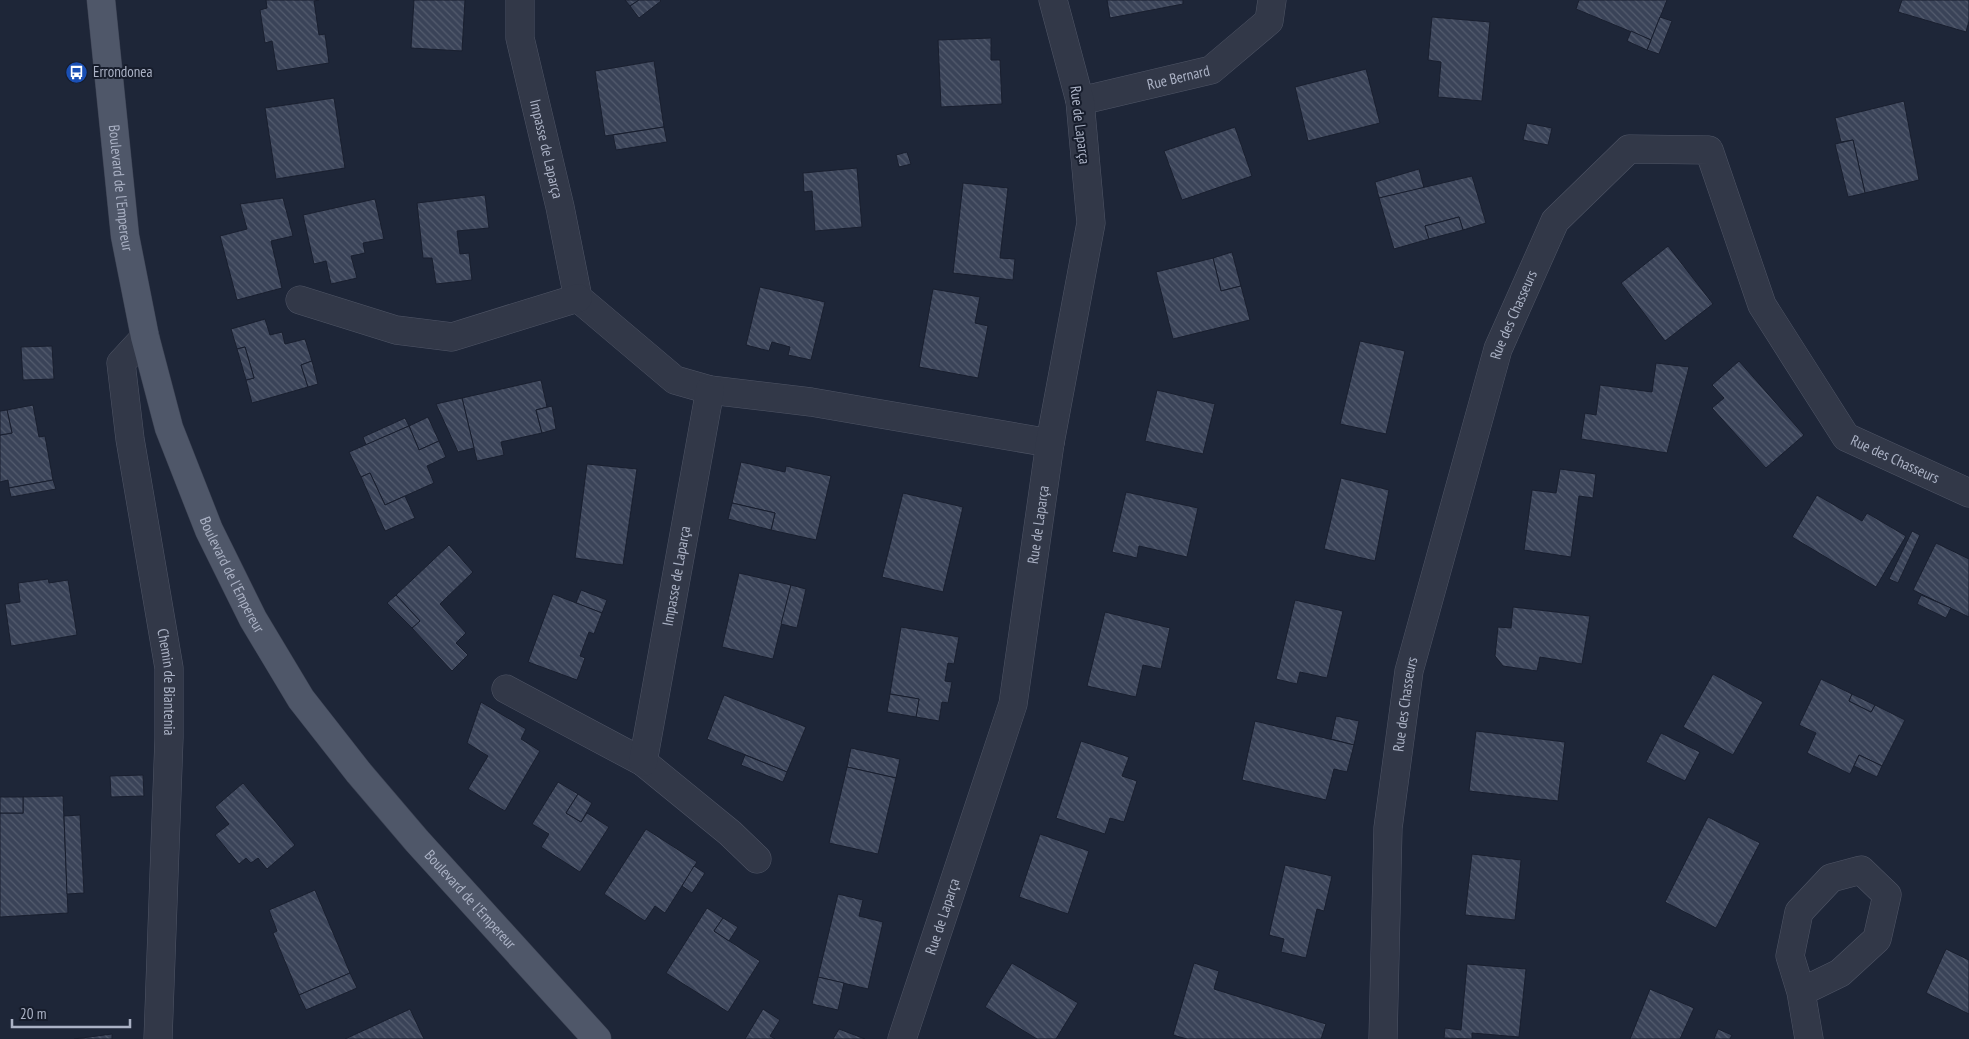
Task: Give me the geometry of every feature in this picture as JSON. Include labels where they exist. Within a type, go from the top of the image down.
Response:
[{"type":"main road","name":"Boulevard de l'Empereur","points":[[101,0],[113,137],[125,236],[145,337],[170,428],[210,530],[253,619],[301,699],[359,773],[417,841],[597,1039]]},
{"type":"street","name":"Impasse de Laparça","points":[[520,0],[520,38],[560,207],[578,298]]},
{"type":"street","name":"Rue de Laparça","points":[[902,1039],[1013,704],[1050,443],[1091,223],[1080,101],[1053,0]]},
{"type":"street","name":"Rue Bernard","points":[[1080,101],[1211,70],[1270,22],[1272,0]]},
{"type":"street","name":"Rue des Chasseurs","points":[[1382,1039],[1388,828],[1409,671],[1498,349],[1556,221],[1629,149],[1709,150],[1762,305],[1846,437],[1969,492]]},
{"type":"street","points":[[300,300],[396,330],[452,337],[578,298],[675,380],[710,390],[811,402],[1050,443]]},
{"type":"street","name":"Chemin de Biantenia","points":[[145,337],[122,363],[130,439],[169,668],[169,738],[158,1039]]},
{"type":"street","name":"Impasse de Laparça","points":[[643,762],[710,390]]},
{"type":"street","points":[[506,689],[643,762],[730,833],[757,860]]},
{"type":"street","points":[[1801,992],[1810,1039]]},
{"type":"building","points":[[266,0],[319,0],[314,1],[319,35],[325,34],[329,63],[277,71],[272,41],[265,43],[260,10],[267,8]]},
{"type":"building","points":[[414,0],[465,0],[462,51],[411,48]]},
{"type":"building","points":[[625,0],[639,0],[630,6]]},
{"type":"building","points":[[639,0],[661,1],[639,18],[630,6]]},
{"type":"building","points":[[1107,0],[1183,0],[1183,4],[1110,18]]},
{"type":"building","points":[[1579,0],[1667,0],[1651,40],[1576,9]]},
{"type":"building","points":[[1902,0],[1969,0],[1969,21],[1966,32],[1898,12]]},
{"type":"building","points":[[1432,17],[1490,22],[1482,101],[1438,97],[1441,62],[1428,60]]},
{"type":"building","points":[[1660,17],[1672,21],[1659,54],[1647,50]]},
{"type":"building","points":[[1631,31],[1651,40],[1647,50],[1627,41]]},
{"type":"building","points":[[991,38],[991,60],[1000,60],[1002,104],[941,107],[938,40]]},
{"type":"building","points":[[654,61],[664,127],[605,136],[595,71]]},
{"type":"building","points":[[1366,69],[1380,123],[1308,141],[1295,87]]},
{"type":"building","points":[[334,98],[345,168],[276,179],[265,108]]},
{"type":"building","points":[[1904,101],[1919,180],[1865,193],[1853,140],[1841,142],[1835,118]]},
{"type":"building","points":[[1527,123],[1552,128],[1548,145],[1523,140]]},
{"type":"building","points":[[664,127],[667,142],[616,150],[613,135]]},
{"type":"building","points":[[1235,127],[1252,176],[1182,200],[1164,151]]},
{"type":"building","points":[[1853,140],[1865,193],[1848,197],[1835,144]]},
{"type":"building","points":[[907,152],[911,164],[899,167],[896,155]]},
{"type":"building","points":[[857,168],[862,227],[815,231],[812,191],[804,192],[803,173]]},
{"type":"building","points":[[1419,169],[1424,188],[1379,198],[1375,182]]},
{"type":"building","points":[[1472,176],[1486,223],[1463,230],[1459,217],[1425,226],[1429,239],[1394,249],[1379,198]]},
{"type":"building","points":[[963,183],[1008,188],[1000,258],[1015,259],[1013,280],[953,273]]},
{"type":"building","points":[[485,195],[489,228],[457,231],[460,254],[469,253],[472,280],[436,284],[432,258],[423,258],[417,203]]},
{"type":"building","points":[[283,198],[293,236],[271,241],[282,288],[237,300],[220,236],[247,229],[240,204]]},
{"type":"building","points":[[375,199],[384,239],[363,243],[365,253],[351,256],[357,278],[331,284],[326,261],[314,264],[303,215]]},
{"type":"building","points":[[1459,217],[1463,230],[1429,239],[1425,226]]},
{"type":"building","points":[[1668,246],[1713,304],[1665,341],[1621,283]]},
{"type":"building","points":[[1232,252],[1241,286],[1221,291],[1213,258]]},
{"type":"building","points":[[1213,258],[1221,291],[1241,286],[1250,320],[1173,339],[1156,272]]},
{"type":"building","points":[[760,287],[825,302],[811,360],[788,355],[790,347],[772,342],[769,351],[746,345]]},
{"type":"building","points":[[933,289],[980,297],[975,323],[988,326],[978,378],[919,367]]},
{"type":"building","points":[[265,319],[270,335],[282,332],[285,344],[305,339],[312,361],[301,365],[308,387],[252,403],[246,380],[254,378],[245,347],[237,349],[231,329]]},
{"type":"building","points":[[1360,341],[1405,351],[1386,434],[1340,424]]},
{"type":"building","points":[[52,346],[54,379],[23,380],[21,347]]},
{"type":"building","points":[[245,347],[254,378],[246,380],[237,349]]},
{"type":"building","points":[[312,361],[318,384],[308,387],[301,365]]},
{"type":"building","points":[[1739,361],[1804,435],[1766,468],[1712,408],[1724,398],[1712,385]]},
{"type":"building","points":[[1656,363],[1689,367],[1667,453],[1581,439],[1585,413],[1596,415],[1600,385],[1652,392]]},
{"type":"building","points":[[541,380],[547,407],[536,410],[542,433],[501,442],[504,455],[477,461],[462,398]]},
{"type":"building","points":[[1157,390],[1215,404],[1203,454],[1145,441]]},
{"type":"building","points":[[462,398],[474,448],[458,452],[436,404]]},
{"type":"building","points":[[33,405],[39,437],[45,436],[53,480],[9,488],[8,480],[0,482],[0,435],[12,433],[7,410]]},
{"type":"building","points":[[552,406],[556,429],[542,433],[536,410]]},
{"type":"building","points":[[7,410],[12,433],[0,435],[0,411]]},
{"type":"building","points":[[428,417],[439,441],[419,450],[409,426]]},
{"type":"building","points":[[405,418],[409,426],[366,445],[363,437]]},
{"type":"building","points":[[409,426],[419,450],[439,441],[446,457],[427,466],[434,483],[385,505],[370,473],[361,477],[349,452]]},
{"type":"building","points":[[741,462],[785,472],[786,466],[831,476],[816,540],[771,530],[775,513],[732,503]]},
{"type":"building","points":[[587,464],[637,469],[623,565],[575,558]]},
{"type":"building","points":[[1560,469],[1596,474],[1593,498],[1579,496],[1571,557],[1524,550],[1532,490],[1556,493]]},
{"type":"building","points":[[370,473],[385,505],[405,496],[415,518],[385,531],[361,477]]},
{"type":"building","points":[[1341,478],[1389,490],[1375,561],[1324,549]]},
{"type":"building","points":[[53,480],[56,489],[11,497],[9,488]]},
{"type":"building","points":[[1126,492],[1198,508],[1187,557],[1139,546],[1137,558],[1112,552]]},
{"type":"building","points":[[903,493],[963,507],[943,592],[882,577]]},
{"type":"building","points":[[1817,495],[1862,521],[1867,513],[1906,536],[1876,587],[1792,537]]},
{"type":"building","points":[[732,503],[775,513],[771,530],[728,519]]},
{"type":"building","points":[[1912,531],[1920,535],[1898,583],[1889,579]]},
{"type":"building","points":[[1936,543],[1969,559],[1969,617],[1913,590]]},
{"type":"building","points":[[449,545],[473,572],[440,604],[466,633],[456,643],[468,655],[452,671],[412,628],[420,621],[396,595]]},
{"type":"building","points":[[739,573],[791,585],[773,659],[722,647]]},
{"type":"building","points":[[48,579],[49,583],[68,580],[77,635],[11,646],[5,604],[20,602],[18,583]]},
{"type":"building","points":[[791,585],[806,589],[797,628],[781,624]]},
{"type":"building","points":[[581,590],[607,600],[602,613],[576,603]]},
{"type":"building","points":[[553,594],[602,613],[594,634],[589,632],[580,656],[585,658],[577,680],[528,662]]},
{"type":"building","points":[[396,595],[420,621],[412,628],[387,603]]},
{"type":"building","points":[[1921,595],[1951,608],[1946,618],[1917,604]]},
{"type":"building","points":[[1295,600],[1343,611],[1327,678],[1300,672],[1297,684],[1276,679]]},
{"type":"building","points":[[1513,607],[1590,616],[1582,664],[1540,657],[1537,671],[1503,666],[1495,656],[1498,627],[1511,628]]},
{"type":"building","points":[[1105,612],[1170,628],[1161,669],[1143,665],[1136,697],[1087,686]]},
{"type":"building","points":[[901,627],[959,637],[954,664],[948,663],[945,681],[952,682],[948,703],[942,702],[939,721],[916,717],[919,699],[890,694]]},
{"type":"building","points":[[1713,674],[1763,702],[1733,755],[1683,727]]},
{"type":"building","points":[[1821,679],[1852,694],[1849,701],[1871,712],[1875,705],[1905,720],[1882,766],[1859,755],[1850,774],[1807,753],[1816,733],[1799,725]]},
{"type":"building","points":[[890,694],[919,699],[916,717],[887,712]]},
{"type":"building","points":[[1852,694],[1875,705],[1871,712],[1849,701]]},
{"type":"building","points":[[724,695],[806,727],[787,772],[707,739]]},
{"type":"building","points":[[481,702],[526,729],[521,739],[540,751],[505,811],[468,789],[488,756],[467,743]]},
{"type":"building","points":[[1336,716],[1359,721],[1354,745],[1331,739]]},
{"type":"building","points":[[1255,721],[1354,745],[1347,772],[1334,769],[1326,800],[1242,780]]},
{"type":"building","points":[[1476,731],[1565,742],[1558,801],[1469,791]]},
{"type":"building","points":[[1661,733],[1700,752],[1685,781],[1646,762]]},
{"type":"building","points":[[1081,741],[1129,757],[1122,776],[1137,781],[1124,822],[1110,818],[1105,834],[1056,818]]},
{"type":"building","points":[[851,748],[900,759],[896,778],[847,767]]},
{"type":"building","points":[[745,755],[787,772],[783,782],[741,765]]},
{"type":"building","points":[[1859,755],[1882,766],[1877,777],[1854,766]]},
{"type":"building","points":[[847,767],[896,778],[878,854],[829,843]]},
{"type":"building","points":[[143,775],[144,796],[111,797],[110,776]]},
{"type":"building","points":[[558,782],[578,794],[566,813],[581,822],[587,813],[609,827],[580,872],[541,847],[549,834],[532,824]]},
{"type":"building","points":[[243,783],[295,845],[267,869],[258,858],[251,863],[246,858],[239,864],[215,835],[229,824],[215,807]]},
{"type":"building","points":[[578,794],[592,803],[581,822],[566,813]]},
{"type":"building","points":[[63,796],[68,913],[0,917],[0,813],[23,813],[23,797]]},
{"type":"building","points":[[0,797],[23,797],[23,813],[0,813]]},
{"type":"building","points":[[80,815],[84,893],[67,894],[64,816]]},
{"type":"building","points":[[1708,817],[1760,843],[1716,928],[1665,902]]},
{"type":"building","points":[[646,829],[697,862],[665,913],[655,906],[645,921],[604,894]]},
{"type":"building","points":[[1040,834],[1089,851],[1068,914],[1019,897]]},
{"type":"building","points":[[1472,854],[1521,860],[1515,920],[1465,915]]},
{"type":"building","points":[[1285,865],[1332,876],[1324,911],[1317,909],[1306,958],[1281,952],[1284,939],[1269,935]]},
{"type":"building","points":[[694,866],[705,873],[692,893],[682,886]]},
{"type":"building","points":[[315,890],[350,973],[299,995],[273,933],[277,931],[269,910]]},
{"type":"building","points":[[838,894],[863,900],[859,916],[883,922],[868,989],[818,977]]},
{"type":"building","points":[[707,908],[723,918],[714,931],[760,961],[728,1012],[666,973]]},
{"type":"building","points":[[723,918],[738,927],[729,941],[714,931]]},
{"type":"building","points":[[1946,949],[1969,960],[1969,1014],[1926,993]]},
{"type":"building","points":[[1012,963],[1078,1003],[1056,1039],[1037,1039],[985,1007]]},
{"type":"building","points":[[1194,963],[1219,971],[1214,989],[1326,1024],[1321,1039],[1187,1039],[1173,1035]]},
{"type":"building","points":[[1467,964],[1526,969],[1519,1037],[1472,1033],[1472,1039],[1444,1038],[1445,1028],[1461,1030]]},
{"type":"building","points":[[350,973],[357,988],[306,1010],[299,995]]},
{"type":"building","points":[[818,977],[844,983],[838,1010],[812,1004]]},
{"type":"building","points":[[1650,989],[1694,1008],[1680,1039],[1630,1039]]},
{"type":"building","points":[[410,1009],[424,1039],[345,1039]]},
{"type":"building","points":[[763,1009],[780,1020],[770,1036],[775,1039],[745,1039]]},
{"type":"building","points":[[839,1029],[865,1039],[833,1039]]},
{"type":"building","points":[[1718,1029],[1732,1035],[1730,1039],[1714,1039]]},
{"type":"building","points":[[112,1034],[112,1039],[74,1039]]},
{"type":"place","name":"Errondonea","points":[[77,72]]}]
